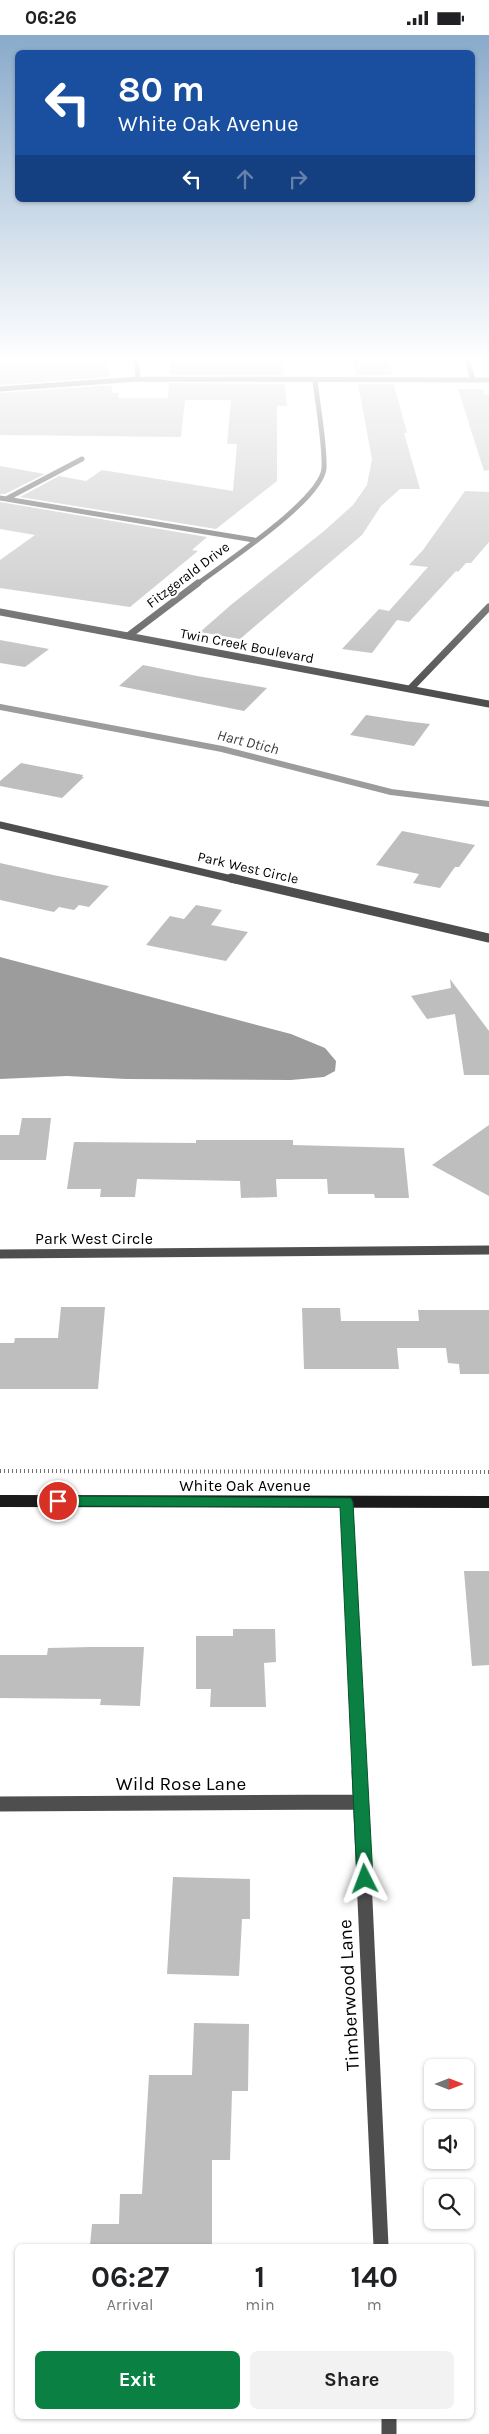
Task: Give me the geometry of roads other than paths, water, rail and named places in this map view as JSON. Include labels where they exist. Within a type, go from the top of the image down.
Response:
[{"type":"street","points":[[3,498],[58,471]]},
{"type":"street","name":"Fitzgerald Drive","points":[[128,636],[299,507],[322,477],[322,471]]},
{"type":"street","points":[[3,498],[254,540]]},
{"type":"street","points":[[410,689],[489,607]]},
{"type":"street","name":"Twin Creek Boulevard","points":[[0,612],[489,704]]},
{"type":"street","name":"Park West Circle","points":[[0,825],[489,938]]},
{"type":"street","name":"Park West Circle","points":[[0,1254],[489,1251]]},
{"type":"street","name":"White Oak Avenue","points":[[0,1501],[489,1502]]},
{"type":"street","name":"Timberwood Lane","points":[[347,1502],[381,2244]]},
{"type":"street","name":"Wild Rose Lane","points":[[0,1804],[361,1802]]},
{"type":"street","points":[[389,2419],[390,2434]]},
{"type":"waterway","name":"Hart Dtich","points":[[0,707],[222,749],[391,792],[489,804]]}]
